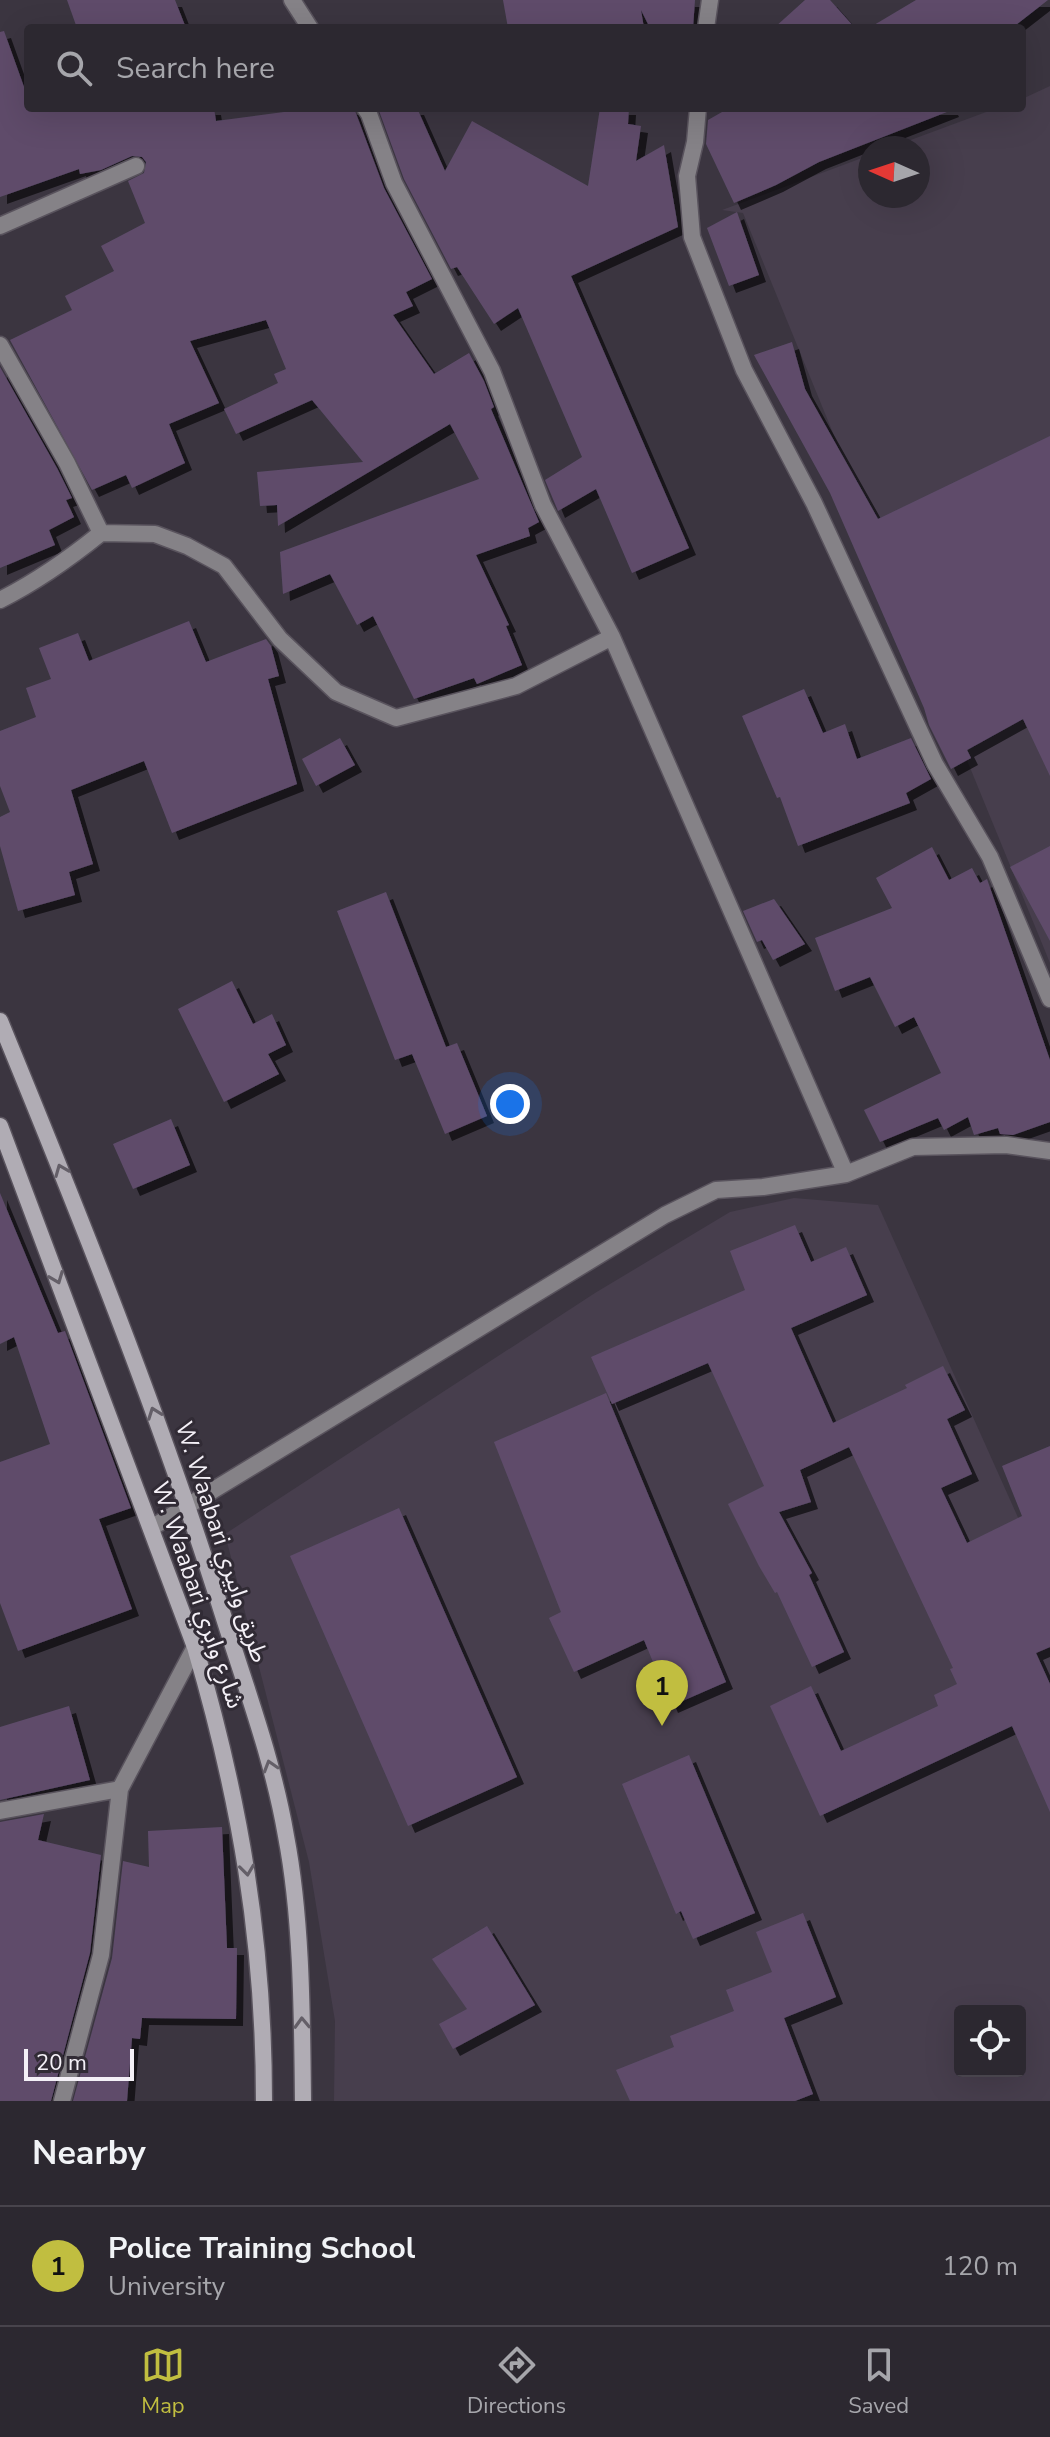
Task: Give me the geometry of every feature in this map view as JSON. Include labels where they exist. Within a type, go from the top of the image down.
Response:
[{"type":"main road","name":"W. Waabari طريق وابيري","points":[[0,1021],[82,1221],[188,1506],[278,1790],[294,1901],[302,2019],[303,2101]]},
{"type":"main road","name":"W. Waabari شارع وابري","points":[[0,1126],[195,1647],[220,1733],[246,1857],[264,2032],[264,2101]]},
{"type":"street","points":[[292,0],[307,24]]},
{"type":"street","points":[[707,24],[710,0]]},
{"type":"street","points":[[367,112],[394,183],[492,371],[543,505],[612,637],[846,1174]]},
{"type":"street","points":[[698,112],[687,176],[692,237],[744,370],[814,503],[935,764],[990,857],[1050,999]]},
{"type":"street","points":[[0,226],[136,166]]},
{"type":"street","points":[[0,345],[67,463],[101,533]]},
{"type":"street","points":[[0,600],[25,588],[101,533],[155,534],[187,546],[224,566],[280,639],[336,692],[396,718],[516,686],[612,637]]},
{"type":"street","points":[[151,1528],[665,1215],[716,1190],[763,1187],[846,1174],[913,1147],[1006,1145],[1050,1151]]},
{"type":"street","points":[[62,2101],[101,1955],[120,1789],[195,1647]]},
{"type":"street","points":[[0,1811],[120,1789]]},
{"type":"shaded area","points":[[1050,86],[1050,963],[743,213],[722,210],[858,159],[858,208],[930,208],[930,136],[921,136],[986,112],[1026,112],[1026,97]]},
{"type":"shaded area","points":[[794,1198],[878,1205],[1050,1589],[1050,2101],[334,2101],[335,2021],[309,1862],[225,1534],[595,1293],[730,1212]]},
{"type":"building","points":[[67,0],[175,0],[184,24],[76,24]]},
{"type":"building","points":[[503,0],[695,0],[693,24],[648,24],[641,10],[643,24],[507,24]]},
{"type":"building","points":[[805,0],[830,0],[851,24],[778,24]]},
{"type":"building","points":[[916,0],[1048,0],[1017,24],[876,24]]},
{"type":"building","points":[[4,31],[24,87],[24,112],[215,112],[216,121],[284,112],[356,112],[384,188],[432,279],[406,292],[413,306],[393,315],[434,374],[469,353],[484,381],[494,407],[491,409],[539,522],[528,528],[530,536],[476,555],[509,625],[506,626],[522,665],[477,684],[474,678],[414,699],[373,616],[357,625],[330,574],[283,594],[280,552],[479,479],[450,424],[278,526],[277,505],[260,506],[257,472],[363,462],[312,400],[236,434],[224,409],[278,383],[274,374],[286,369],[266,320],[190,341],[219,403],[169,424],[185,463],[132,488],[126,475],[92,490],[10,340],[72,310],[65,296],[114,271],[101,246],[145,223],[128,181],[144,173],[146,162],[142,157],[132,156],[101,170],[80,174],[79,169],[0,197],[0,32]]},
{"type":"building","points":[[379,112],[419,112],[445,171],[472,121],[588,186],[599,112],[629,112],[628,124],[641,126],[636,161],[664,145],[678,227],[571,276],[689,548],[632,573],[596,489],[558,511],[545,480],[582,457],[518,308],[494,324],[457,267],[451,269],[404,179]]},
{"type":"building","points":[[722,112],[947,112],[886,136],[858,136],[858,147],[734,203],[706,144],[708,120]]},
{"type":"building","points":[[737,212],[759,275],[729,286],[707,228]]},
{"type":"building","points":[[792,342],[805,389],[878,519],[1050,436],[1050,776],[1023,719],[967,750],[971,758],[951,769],[929,725],[830,493],[754,355]]},
{"type":"building","points":[[0,367],[72,498],[66,500],[74,517],[49,530],[55,545],[0,568]]},
{"type":"building","points":[[189,621],[206,662],[266,639],[271,646],[279,676],[268,679],[297,784],[172,833],[144,761],[71,790],[93,864],[69,872],[75,895],[18,911],[0,846],[0,817],[10,812],[0,786],[0,731],[36,717],[26,688],[51,679],[39,648],[78,633],[89,661]]},
{"type":"building","points":[[804,689],[823,733],[845,724],[857,759],[911,738],[931,779],[906,793],[910,803],[798,846],[780,797],[777,798],[742,716]]},
{"type":"building","points":[[340,738],[355,765],[316,786],[302,759]]},
{"type":"building","points":[[1050,846],[1050,941],[1010,867]]},
{"type":"building","points":[[932,847],[949,880],[972,868],[980,883],[987,879],[1050,1060],[1050,1122],[1013,1135],[1000,1134],[998,1128],[974,1135],[968,1117],[944,1130],[938,1118],[880,1142],[864,1110],[941,1073],[914,1017],[895,1027],[870,977],[835,991],[815,938],[892,908],[876,878]]},
{"type":"building","points":[[386,892],[446,1047],[457,1043],[487,1116],[445,1134],[412,1054],[395,1060],[337,911]]},
{"type":"building","points":[[774,899],[805,944],[773,960],[762,940],[757,942],[743,911]]},
{"type":"building","points":[[232,981],[253,1024],[272,1014],[286,1045],[268,1054],[279,1074],[224,1102],[178,1009]]},
{"type":"building","points":[[171,1119],[190,1165],[133,1189],[113,1144]]},
{"type":"building","points":[[0,1193],[58,1333],[65,1331],[131,1508],[99,1519],[132,1609],[18,1651],[0,1603],[0,1462],[50,1444],[14,1337],[0,1344]]},
{"type":"building","points":[[795,1225],[811,1262],[846,1247],[867,1295],[791,1328],[833,1423],[907,1388],[905,1385],[943,1366],[965,1410],[947,1419],[972,1474],[941,1488],[967,1543],[1022,1516],[1002,1466],[1050,1446],[1050,1647],[1036,1653],[1050,1684],[1050,1812],[1012,1726],[820,1816],[770,1706],[811,1686],[841,1751],[938,1706],[934,1695],[957,1684],[950,1669],[953,1668],[849,1447],[800,1470],[811,1502],[779,1512],[812,1573],[809,1575],[844,1652],[812,1667],[777,1592],[759,1566],[728,1504],[764,1486],[708,1363],[612,1404],[591,1357],[745,1290],[730,1251]]},
{"type":"building","points":[[606,1393],[726,1682],[671,1706],[644,1640],[574,1672],[549,1618],[561,1612],[494,1442]]},
{"type":"building","points":[[399,1508],[517,1777],[408,1826],[290,1556]]},
{"type":"building","points":[[69,1706],[90,1780],[0,1800],[0,1727]]},
{"type":"building","points":[[689,1755],[755,1913],[693,1939],[681,1911],[676,1914],[622,1784]]},
{"type":"building","points":[[44,1814],[38,1840],[101,1855],[90,1953],[51,2101],[0,2101],[0,1822]]},
{"type":"building","points":[[222,1827],[227,1948],[237,1948],[236,2019],[142,2018],[140,2039],[132,2038],[127,2101],[73,2101],[112,1958],[123,1861],[149,1867],[148,1831]]},
{"type":"building","points":[[803,1913],[836,1997],[784,2018],[813,2094],[795,2101],[630,2101],[616,2070],[674,2047],[670,2036],[734,2011],[726,1990],[772,1972],[756,1932]]},
{"type":"building","points":[[487,1926],[535,2005],[453,2049],[439,2024],[467,2009],[432,1959]]},
{"type":"place","name":"Police Training School","points":[[662,1726]]}]
